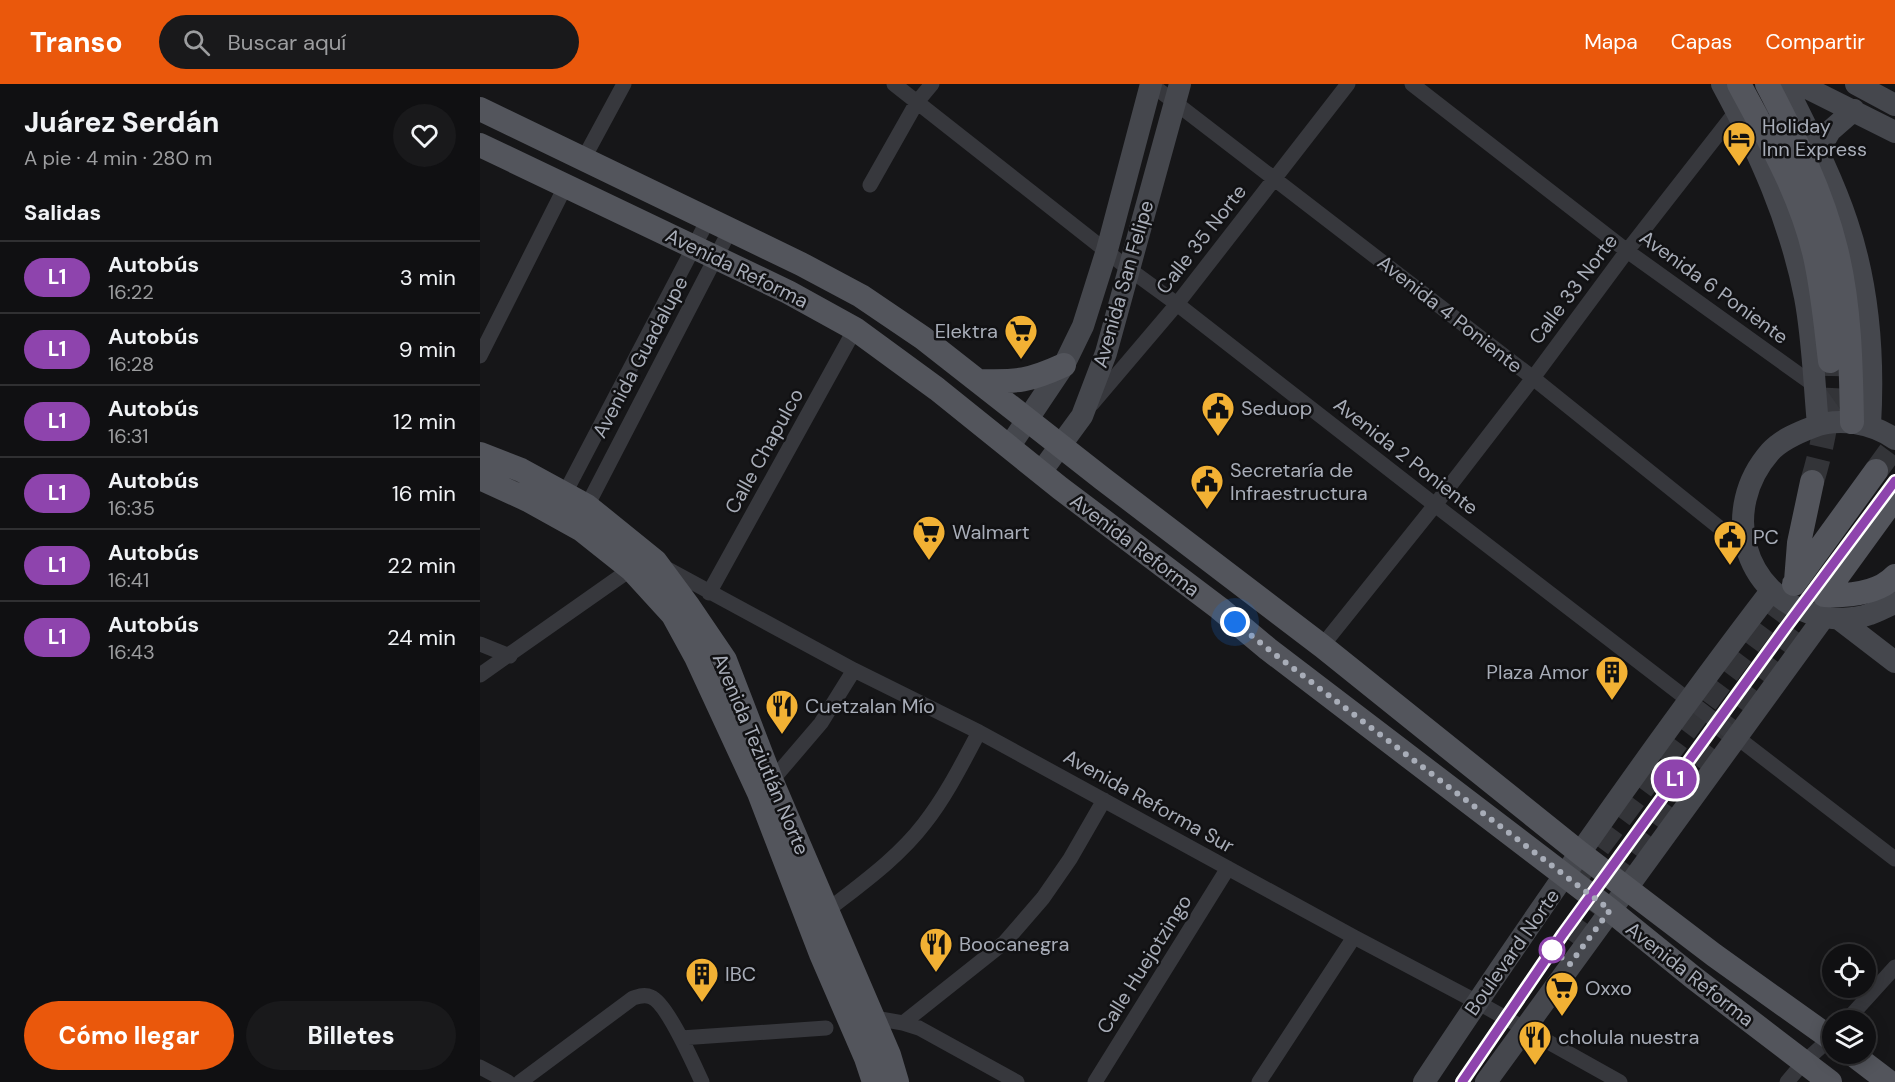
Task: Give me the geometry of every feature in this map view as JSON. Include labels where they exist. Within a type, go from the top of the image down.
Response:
[{"type":"main road","name":"Avenida San Felipe","points":[[1009,447],[1064,365],[1083,326],[1107,250],[1151,84]]},
{"type":"main road","points":[[1767,84],[1812,179],[1836,250],[1846,301],[1851,361],[1873,427]]},
{"type":"main road","points":[[1785,84],[1818,152],[1847,222],[1859,263],[1867,311],[1873,427]]},
{"type":"main road","points":[[1799,84],[1895,132]]},
{"type":"main road","points":[[1737,92],[1794,247],[1806,299],[1818,425]]},
{"type":"main road","points":[[1737,92],[1791,187],[1805,224],[1816,259],[1825,311],[1830,361]]},
{"type":"main road","name":"Avenida San Felipe","points":[[1041,472],[1082,416],[1106,353],[1177,93]]},
{"type":"main road","name":"Avenida Reforma","points":[[480,110],[731,228],[861,296],[923,338],[1322,646],[1580,853],[1714,955],[1822,1031]]},
{"type":"main road","points":[[1818,152],[1830,131],[1854,110]]},
{"type":"main road","name":"Avenida Reforma","points":[[480,145],[694,246],[855,328],[937,389],[1219,608],[1268,649],[1610,910],[1830,1082]]},
{"type":"main road","points":[[980,381],[1037,378],[1064,365]]},
{"type":"main road","points":[[1787,585],[1756,571],[1746,549],[1742,522],[1745,496],[1755,471],[1772,450],[1793,435],[1818,425],[1873,427]]},
{"type":"main road","name":"Avenida Teziutlán Norte","points":[[480,454],[521,470],[565,493],[586,506],[655,561],[725,660],[821,954],[861,1019],[889,1055],[897,1082]]},
{"type":"main road","name":"Boulevard Norte","points":[[1424,1082],[1688,699],[1787,585],[1876,471]]},
{"type":"main road","name":"Avenida Teziutlán Norte","points":[[480,478],[528,500],[582,530],[631,569],[673,615],[766,787],[828,910],[861,1019],[874,1082]]},
{"type":"main road","points":[[1812,482],[1787,585],[1796,608],[1869,615],[1895,603]]},
{"type":"main road","points":[[1486,1082],[1829,611],[1895,497]]},
{"type":"main road","points":[[1829,611],[1845,596],[1869,591],[1895,576]]},
{"type":"main road","points":[[1219,608],[1238,583]]},
{"type":"main road","points":[[1829,611],[1895,662]]},
{"type":"main road","points":[[1865,1064],[1889,1082]]},
{"type":"street","points":[[584,158],[624,84]]},
{"type":"street","name":"Avenida 2 Poniente","points":[[894,84],[1129,269],[1895,859]]},
{"type":"street","points":[[870,185],[917,102],[932,84]]},
{"type":"street","name":"Avenida 4 Poniente","points":[[1151,84],[1177,93],[1275,178],[1533,378],[1746,549]]},
{"type":"street","name":"Calle 35 Norte","points":[[1082,416],[1177,304],[1348,84]]},
{"type":"street","name":"Avenida 6 Poniente","points":[[1412,84],[1627,251],[1873,427]]},
{"type":"street","name":"Calle 33 Norte","points":[[1322,646],[1533,378],[1627,251],[1737,92]]},
{"type":"street","points":[[480,356],[566,185]]},
{"type":"street","name":"Avenida Guadalupe","points":[[565,493],[709,218]]},
{"type":"street","name":"Avenida Guadalupe","points":[[586,506],[731,228]]},
{"type":"street","name":"Calle Chapulco","points":[[709,593],[855,328]]},
{"type":"street","name":"Avenida Reforma Sur","points":[[655,561],[709,593],[979,732],[1525,1028],[1620,1082]]},
{"type":"street","points":[[480,675],[631,569]]},
{"type":"street","points":[[480,644],[510,656]]},
{"type":"street","points":[[766,787],[821,723],[855,670]]},
{"type":"street","points":[[828,910],[891,860],[924,825],[954,780],[979,732]]},
{"type":"street","points":[[903,1023],[1005,942],[1044,898],[1070,859],[1104,800]]},
{"type":"street","name":"Calle Huejotzingo","points":[[1095,1082],[1228,868]]},
{"type":"street","points":[[1259,1082],[1354,937]]},
{"type":"street","points":[[1856,1010],[1895,967]]},
{"type":"street","points":[[520,1082],[633,998],[642,995],[650,996],[658,1001],[681,1038],[702,1082]]},
{"type":"street","points":[[861,1019],[903,1023],[919,1028],[1017,1082]]},
{"type":"street","points":[[681,1038],[826,1028]]},
{"type":"street","points":[[1787,1082],[1803,1063],[1822,1047]]},
{"type":"street","points":[[480,1067],[508,1082]]},
{"type":"tunnel","points":[[1812,482],[1826,422],[1830,361]]},
{"type":"tunnel","points":[[1876,471],[1895,445]]},
{"type":"tunnel","points":[[1577,876],[1794,584]]},
{"type":"tunnel","points":[[1573,943],[1823,596]]},
{"type":"bus line","name":"L1","points":[[1462,1082],[1563,934],[1895,481]]},
{"type":"place","name":"Holiday Inn Express","points":[[1739,167]]},
{"type":"place","name":"Elektra","points":[[1021,360]]},
{"type":"place","name":"Seduop","points":[[1218,437]]},
{"type":"place","name":"Secretaría de Infraestructura","points":[[1207,510]]},
{"type":"place","name":"Walmart","points":[[929,561]]},
{"type":"place","name":"PC","points":[[1730,566]]},
{"type":"place","name":"Plaza Amor","points":[[1612,701]]},
{"type":"place","name":"Cuetzalan Mío","points":[[782,735]]},
{"type":"place","name":"Boocanegra","points":[[936,973]]},
{"type":"place","name":"IBC","points":[[702,1003]]},
{"type":"place","name":"Oxxo","points":[[1562,1017]]},
{"type":"place","name":"cholula nuestra","points":[[1535,1066]]},
{"type":"route","points":[[1235,622],[1610,910],[1570,964],[1552,950]]}]
